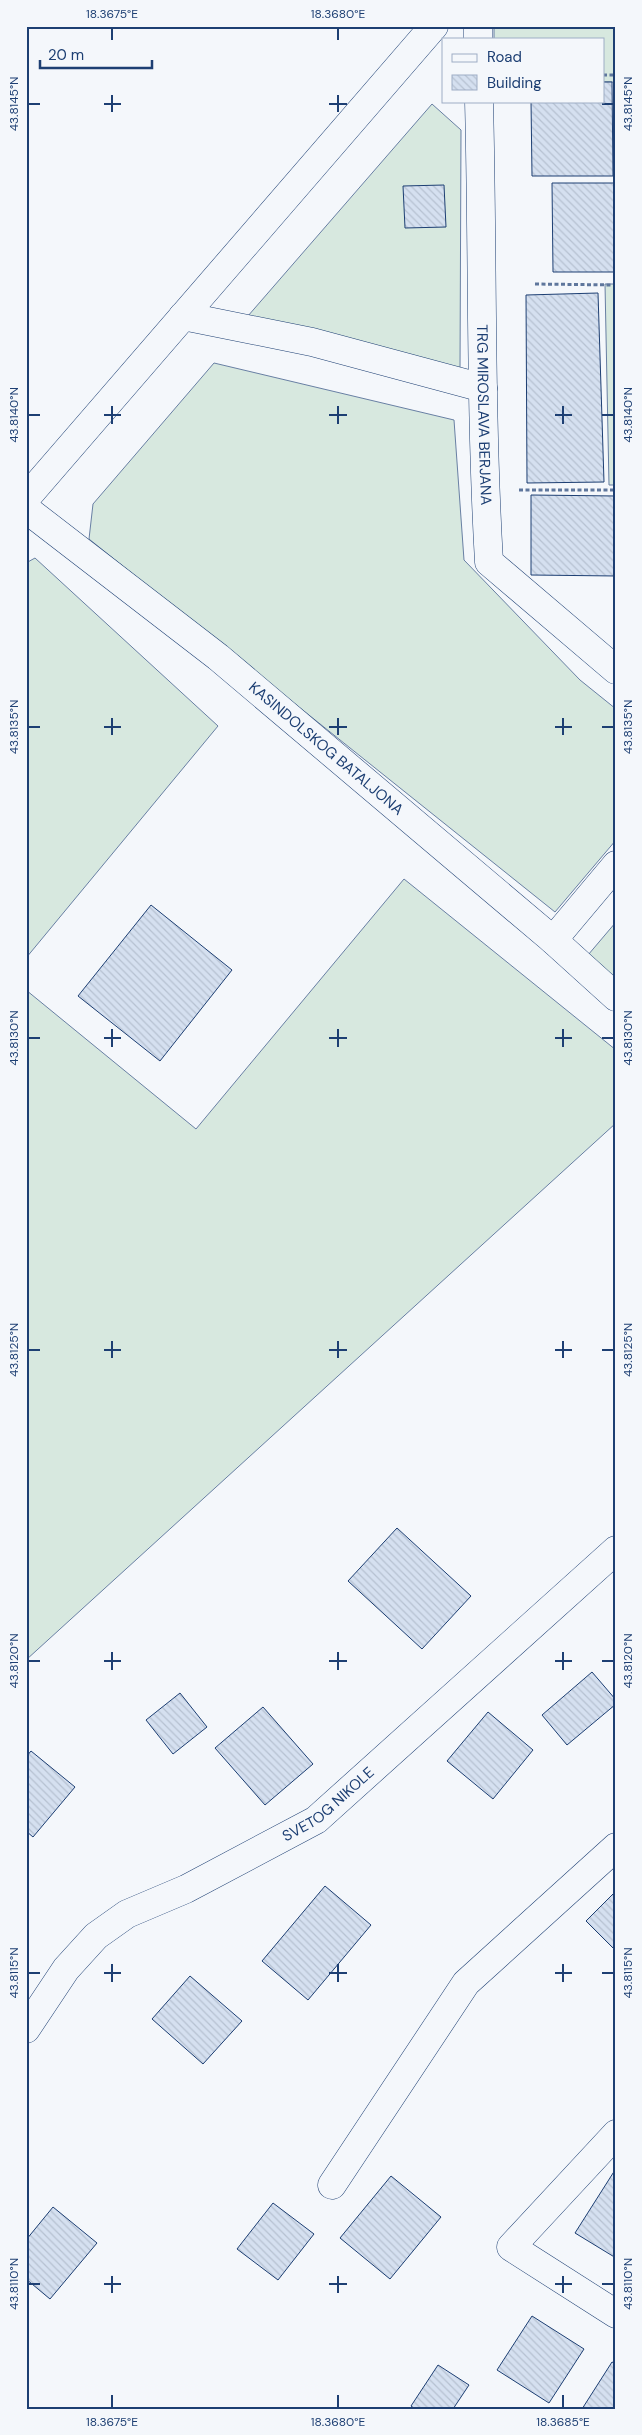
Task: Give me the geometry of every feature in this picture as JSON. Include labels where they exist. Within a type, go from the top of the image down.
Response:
[{"type":"street","points":[[26,498],[434,26]]},
{"type":"street","name":"TRG MIROSLAVA BERJANA","points":[[479,102],[483,242],[483,457],[489,562],[616,670]]},
{"type":"street","points":[[183,316],[312,342],[483,388]]},
{"type":"street","name":"KASINDOLSKOG BATALJONA","points":[[26,510],[218,657],[553,940],[616,997]]},
{"type":"street","points":[[553,940],[616,866]]},
{"type":"street","name":"SVETOG NIKOLE","points":[[26,2029],[66,1969],[96,1936],[127,1914],[186,1889],[316,1820],[616,1550]]},
{"type":"street","points":[[332,2185],[466,1983],[616,1847]]},
{"type":"street","points":[[616,2134],[511,2247],[616,2314]]},
{"type":"path","points":[[535,284],[616,285]]},
{"type":"path","points":[[515,490],[616,490]]},
{"type":"shaded area","points":[[494,26],[616,26],[616,82],[604,82],[604,38],[494,38]]},
{"type":"shaded area","points":[[432,104],[461,130],[460,371],[241,324]]},
{"type":"shaded area","points":[[605,284],[616,284],[616,485],[609,485]]},
{"type":"shaded area","points":[[214,363],[454,420],[464,560],[580,680],[616,709],[616,840],[555,912],[89,539],[93,504]]},
{"type":"shaded area","points":[[35,558],[218,726],[26,958],[26,563]]},
{"type":"shaded area","points":[[404,879],[616,1050],[616,1123],[26,1660],[26,990],[196,1129]]},
{"type":"shaded area","points":[[616,922],[616,979],[588,955]]},
{"type":"building","points":[[604,82],[612,82],[613,176],[532,176],[531,102],[604,102]]},
{"type":"building","points":[[552,183],[616,183],[616,272],[553,272]]},
{"type":"building","points":[[444,185],[446,227],[405,228],[403,186]]},
{"type":"building","points":[[598,293],[604,482],[527,483],[526,295]]},
{"type":"building","points":[[531,495],[616,496],[616,576],[531,575]]},
{"type":"building","points":[[151,905],[232,970],[160,1061],[78,996]]},
{"type":"building","points":[[397,1528],[471,1596],[422,1649],[348,1581]]},
{"type":"building","points":[[592,1672],[616,1700],[616,1704],[567,1745],[542,1715]]},
{"type":"building","points":[[180,1693],[207,1727],[173,1754],[146,1720]]},
{"type":"building","points":[[263,1707],[313,1764],[265,1805],[215,1748]]},
{"type":"building","points":[[488,1712],[533,1750],[493,1799],[447,1761]]},
{"type":"building","points":[[31,1751],[75,1787],[33,1837],[26,1831],[26,1757]]},
{"type":"building","points":[[325,1886],[371,1925],[308,2000],[262,1961]]},
{"type":"building","points":[[616,1891],[616,1951],[586,1921]]},
{"type":"building","points":[[190,1976],[242,2021],[203,2064],[152,2019]]},
{"type":"building","points":[[616,2170],[616,2258],[575,2233]]},
{"type":"building","points":[[391,2176],[441,2217],[390,2279],[340,2238]]},
{"type":"building","points":[[273,2203],[314,2234],[278,2280],[237,2249]]},
{"type":"building","points":[[53,2207],[97,2243],[50,2299],[26,2279],[26,2240]]},
{"type":"building","points":[[532,2316],[584,2349],[549,2403],[497,2370]]},
{"type":"building","points":[[612,2362],[616,2364],[616,2409],[582,2409]]},
{"type":"building","points":[[438,2365],[469,2385],[453,2409],[415,2409],[411,2406]]}]
